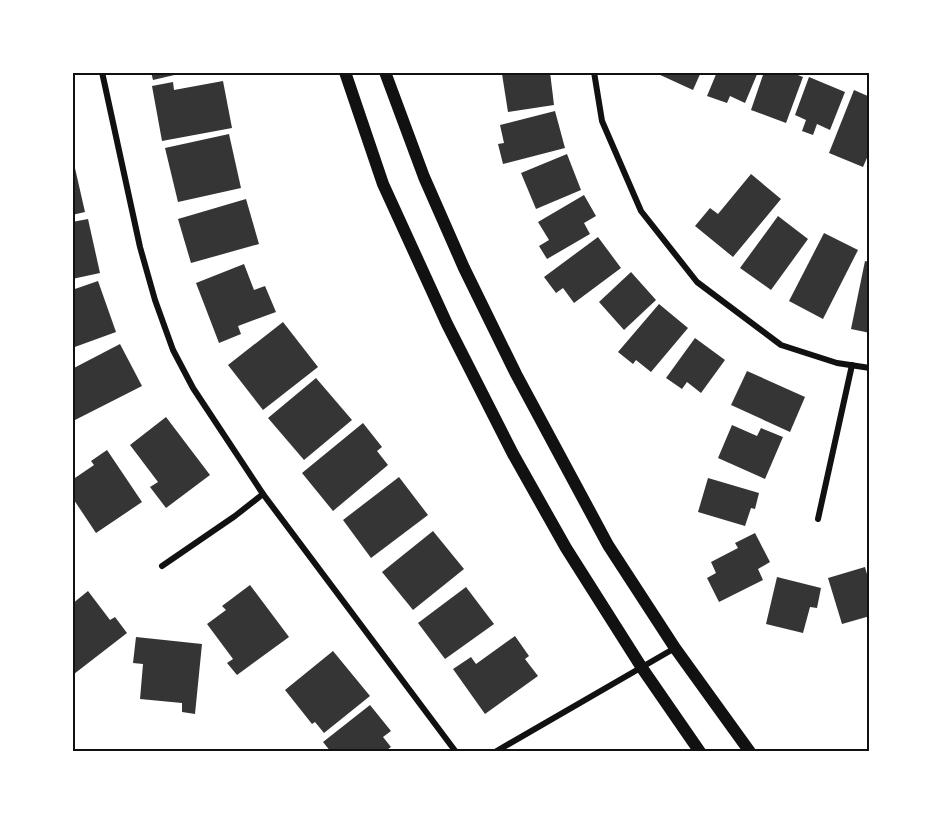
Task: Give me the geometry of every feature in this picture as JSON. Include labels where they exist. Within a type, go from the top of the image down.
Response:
[{"type":"main road","points":[[345,72],[383,184],[447,324],[513,454],[566,548],[642,668],[700,752]]},
{"type":"main road","points":[[385,72],[424,177],[464,268],[516,374],[608,545],[675,648],[750,752]]},
{"type":"street","points":[[102,72],[140,247],[155,300],[173,350],[193,388],[262,494],[456,752]]},
{"type":"street","points":[[594,72],[602,122],[641,212],[697,282],[781,345],[837,363],[870,368]]},
{"type":"street","points":[[818,519],[852,365]]},
{"type":"street","points":[[162,566],[227,523],[262,494]]},
{"type":"street","points":[[495,752],[675,648]]},
{"type":"building","points":[[151,72],[183,72],[183,73],[153,80]]},
{"type":"building","points":[[550,72],[554,105],[508,112],[502,74]]},
{"type":"building","points":[[659,72],[701,72],[693,90],[658,74]]},
{"type":"building","points":[[717,72],[758,72],[745,103],[730,96],[727,103],[707,96]]},
{"type":"building","points":[[764,72],[790,72],[803,77],[786,123],[751,110]]},
{"type":"building","points":[[809,77],[845,92],[830,130],[817,124],[813,135],[802,131],[806,120],[795,115]]},
{"type":"building","points":[[223,81],[232,128],[162,141],[152,86],[173,82],[174,90]]},
{"type":"building","points":[[854,90],[870,97],[870,151],[863,167],[829,153]]},
{"type":"building","points":[[555,111],[565,148],[503,164],[498,144],[504,143],[500,125]]},
{"type":"building","points":[[229,134],[241,188],[178,202],[165,148]]},
{"type":"building","points":[[567,154],[581,190],[536,209],[521,173]]},
{"type":"building","points":[[72,155],[85,212],[72,215]]},
{"type":"building","points":[[751,174],[781,199],[733,257],[695,226],[710,208],[718,214]]},
{"type":"building","points":[[584,195],[596,216],[584,223],[590,234],[547,259],[539,246],[549,240],[538,222]]},
{"type":"building","points":[[246,199],[259,244],[191,263],[178,219]]},
{"type":"building","points":[[778,216],[808,239],[771,290],[740,268]]},
{"type":"building","points":[[88,219],[100,273],[72,279],[72,222]]},
{"type":"building","points":[[824,233],[858,250],[823,319],[789,301]]},
{"type":"building","points":[[598,237],[621,268],[574,303],[563,288],[556,293],[544,277]]},
{"type":"building","points":[[865,261],[870,262],[870,333],[851,329]]},
{"type":"building","points":[[244,264],[254,290],[265,286],[276,312],[238,326],[241,334],[219,343],[196,283]]},
{"type":"building","points":[[631,272],[656,300],[624,330],[599,302]]},
{"type":"building","points":[[98,281],[116,332],[72,348],[72,290]]},
{"type":"building","points":[[659,304],[688,328],[651,372],[636,360],[633,364],[618,352]]},
{"type":"building","points":[[283,322],[318,367],[263,410],[228,365]]},
{"type":"building","points":[[695,338],[725,360],[701,393],[687,382],[682,389],[666,378]]},
{"type":"building","points":[[120,344],[142,386],[73,421],[72,369]]},
{"type":"building","points":[[747,371],[805,397],[790,432],[731,405]]},
{"type":"building","points":[[316,378],[352,420],[304,460],[268,418]]},
{"type":"building","points":[[166,417],[210,475],[166,508],[150,487],[158,482],[130,445]]},
{"type":"building","points":[[363,423],[382,447],[377,451],[388,465],[333,511],[302,473]]},
{"type":"building","points":[[732,425],[757,436],[761,428],[783,437],[765,479],[718,458]]},
{"type":"building","points":[[107,450],[142,502],[96,533],[72,497],[72,480],[94,465],[91,461]]},
{"type":"building","points":[[399,477],[428,515],[371,558],[343,520]]},
{"type":"building","points":[[708,478],[759,493],[755,509],[751,508],[745,526],[698,512]]},
{"type":"building","points":[[433,531],[464,569],[413,610],[382,572]]},
{"type":"building","points":[[755,533],[770,562],[758,569],[763,580],[719,602],[707,578],[716,573],[711,562],[738,548],[735,543]]},
{"type":"building","points":[[865,567],[870,585],[870,616],[842,624],[828,578]]},
{"type":"building","points":[[777,577],[821,588],[817,608],[810,607],[803,633],[766,624]]},
{"type":"building","points":[[250,585],[289,637],[237,675],[227,663],[233,659],[207,624],[226,610],[222,606]]},
{"type":"building","points":[[466,587],[494,624],[445,659],[418,623]]},
{"type":"building","points":[[88,591],[110,620],[115,617],[127,633],[74,674],[72,671],[72,616],[74,614],[72,604]]},
{"type":"building","points":[[515,636],[529,656],[525,659],[538,676],[485,714],[453,669],[471,657],[476,664]]},
{"type":"building","points":[[136,637],[202,644],[195,714],[182,712],[182,703],[140,699],[143,664],[133,663]]},
{"type":"building","points":[[333,651],[370,696],[324,733],[315,722],[312,724],[285,690]]},
{"type":"building","points":[[370,705],[391,731],[383,737],[391,747],[384,752],[331,752],[323,742]]}]
